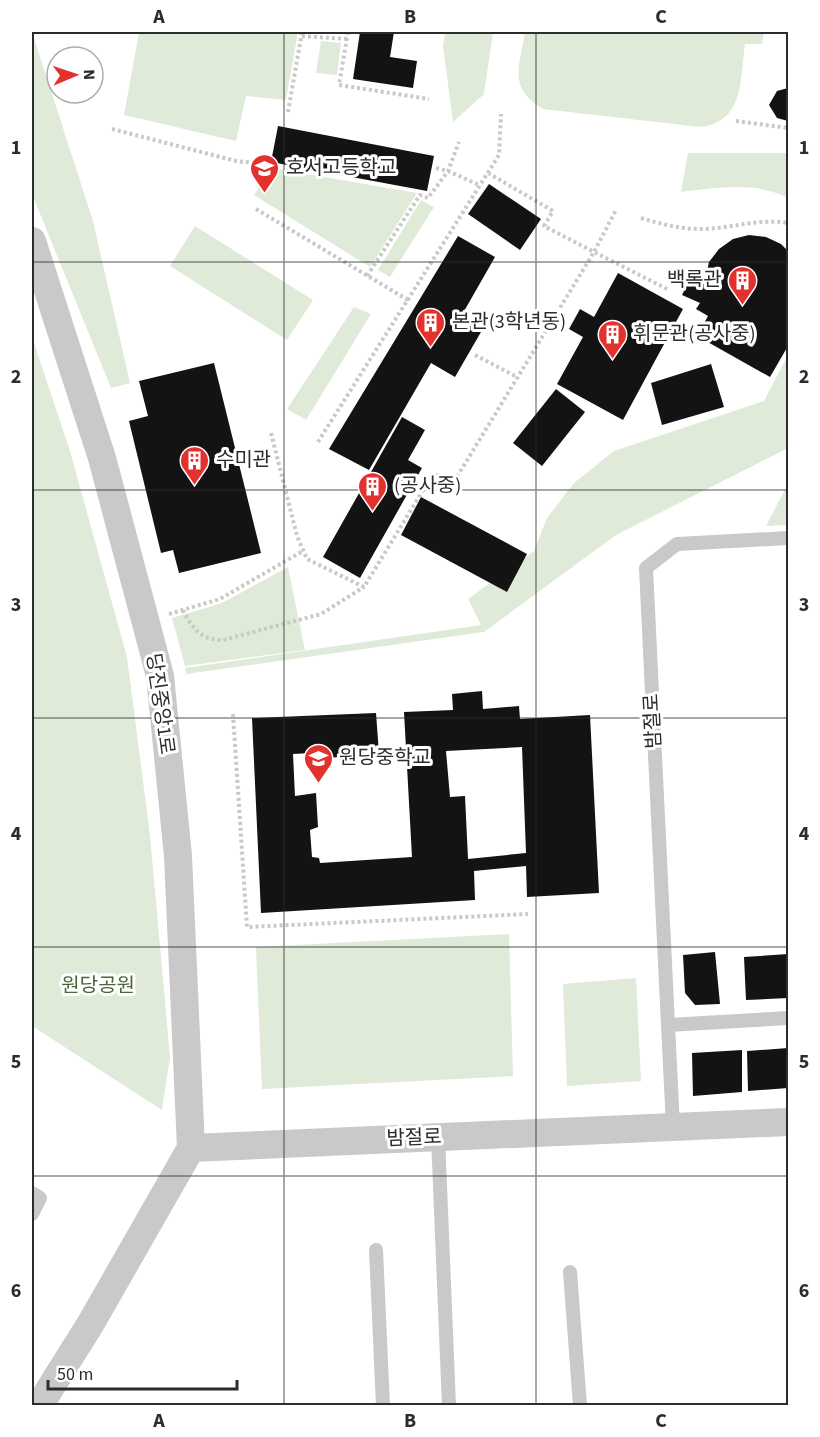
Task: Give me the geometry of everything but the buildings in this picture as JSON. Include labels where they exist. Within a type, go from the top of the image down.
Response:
[{"type":"street","name":"당진중앙1로","points":[[32,241],[102,458],[160,676],[178,856],[191,1148]]},
{"type":"street","name":"밤절로","points":[[191,1148],[789,1122]]},
{"type":"street","points":[[39,1406],[91,1323],[191,1148]]},
{"type":"lane","name":"밤절로","points":[[673,1127],[646,568],[677,544],[789,538]]},
{"type":"lane","points":[[668,1025],[789,1018]]},
{"type":"lane","points":[[438,1137],[449,1406]]},
{"type":"lane","points":[[32,1193],[40,1198],[32,1215]]},
{"type":"lane","points":[[376,1250],[383,1406]]},
{"type":"lane","points":[[570,1272],[580,1406]]},
{"type":"path","points":[[348,32],[339,85],[429,99]]},
{"type":"path","points":[[288,112],[302,34],[347,39]]},
{"type":"path","points":[[318,442],[499,156],[501,114]]},
{"type":"path","points":[[736,121],[789,128]]},
{"type":"path","points":[[112,129],[236,161],[266,164]]},
{"type":"path","points":[[367,276],[420,195],[428,198],[448,171],[459,142]]},
{"type":"path","points":[[436,168],[479,185]]},
{"type":"path","points":[[488,173],[553,211],[544,226],[667,289]]},
{"type":"path","points":[[256,209],[408,300]]},
{"type":"path","points":[[183,610],[193,628],[213,641],[223,640],[321,614],[364,587],[433,474],[455,480],[594,252],[616,210]]},
{"type":"path","points":[[641,218],[666,226],[703,229],[750,221],[789,223]]},
{"type":"path","points":[[475,355],[517,378]]},
{"type":"path","points":[[271,434],[283,486],[307,559],[364,587]]},
{"type":"path","points":[[163,616],[220,599],[303,551]]},
{"type":"path","points":[[233,714],[247,927],[528,915]]},
{"type":"green space","points":[[32,32],[45,72],[45,105],[56,105],[93,221],[130,383],[111,388],[32,194]]},
{"type":"green space","points":[[139,32],[298,32],[286,100],[246,96],[236,141],[124,115]]},
{"type":"green space","points":[[445,32],[493,32],[484,94],[453,122],[443,46]]},
{"type":"green space","points":[[525,32],[764,32],[762,44],[745,44],[738,97],[733,108],[715,123],[700,127],[543,109],[532,101],[520,84],[519,66]]},
{"type":"green space","points":[[321,41],[341,43],[337,75],[316,73]]},
{"type":"green space","points":[[688,153],[788,153],[788,198],[763,189],[736,187],[681,192]]},
{"type":"green space","points":[[272,168],[417,193],[370,267],[254,195]]},
{"type":"green space","points":[[421,200],[434,207],[390,277],[378,270]]},
{"type":"green space","points":[[195,226],[313,300],[287,340],[170,266]]},
{"type":"green space","points":[[354,307],[371,314],[306,420],[287,409]]},
{"type":"green space","name":"원당공원","points":[[32,337],[70,451],[127,657],[150,835],[170,1057],[162,1110],[32,1026]]},
{"type":"green space","points":[[788,355],[788,448],[616,535],[484,632],[186,674],[185,668],[481,625],[468,599],[534,551],[547,518],[574,483],[614,451],[764,401]]},
{"type":"green space","points":[[788,484],[788,525],[766,526]]},
{"type":"green space","points":[[288,567],[305,650],[185,666],[172,618],[222,603]]},
{"type":"green space","points":[[509,934],[513,1076],[262,1089],[256,947]]},
{"type":"green space","points":[[636,978],[641,1081],[567,1086],[563,984]]},
{"type":"place","name":"호서고등학교","points":[[265,194]]},
{"type":"place","name":"백록관","points":[[743,306]]},
{"type":"place","name":"본관(3학년동)","points":[[431,348]]},
{"type":"place","name":"휘문관(공사중)","points":[[612,360]]},
{"type":"place","name":"수미관","points":[[195,486]]},
{"type":"place","name":"(공사중)","points":[[373,512]]},
{"type":"place","name":"원당중학교","points":[[318,784]]}]
